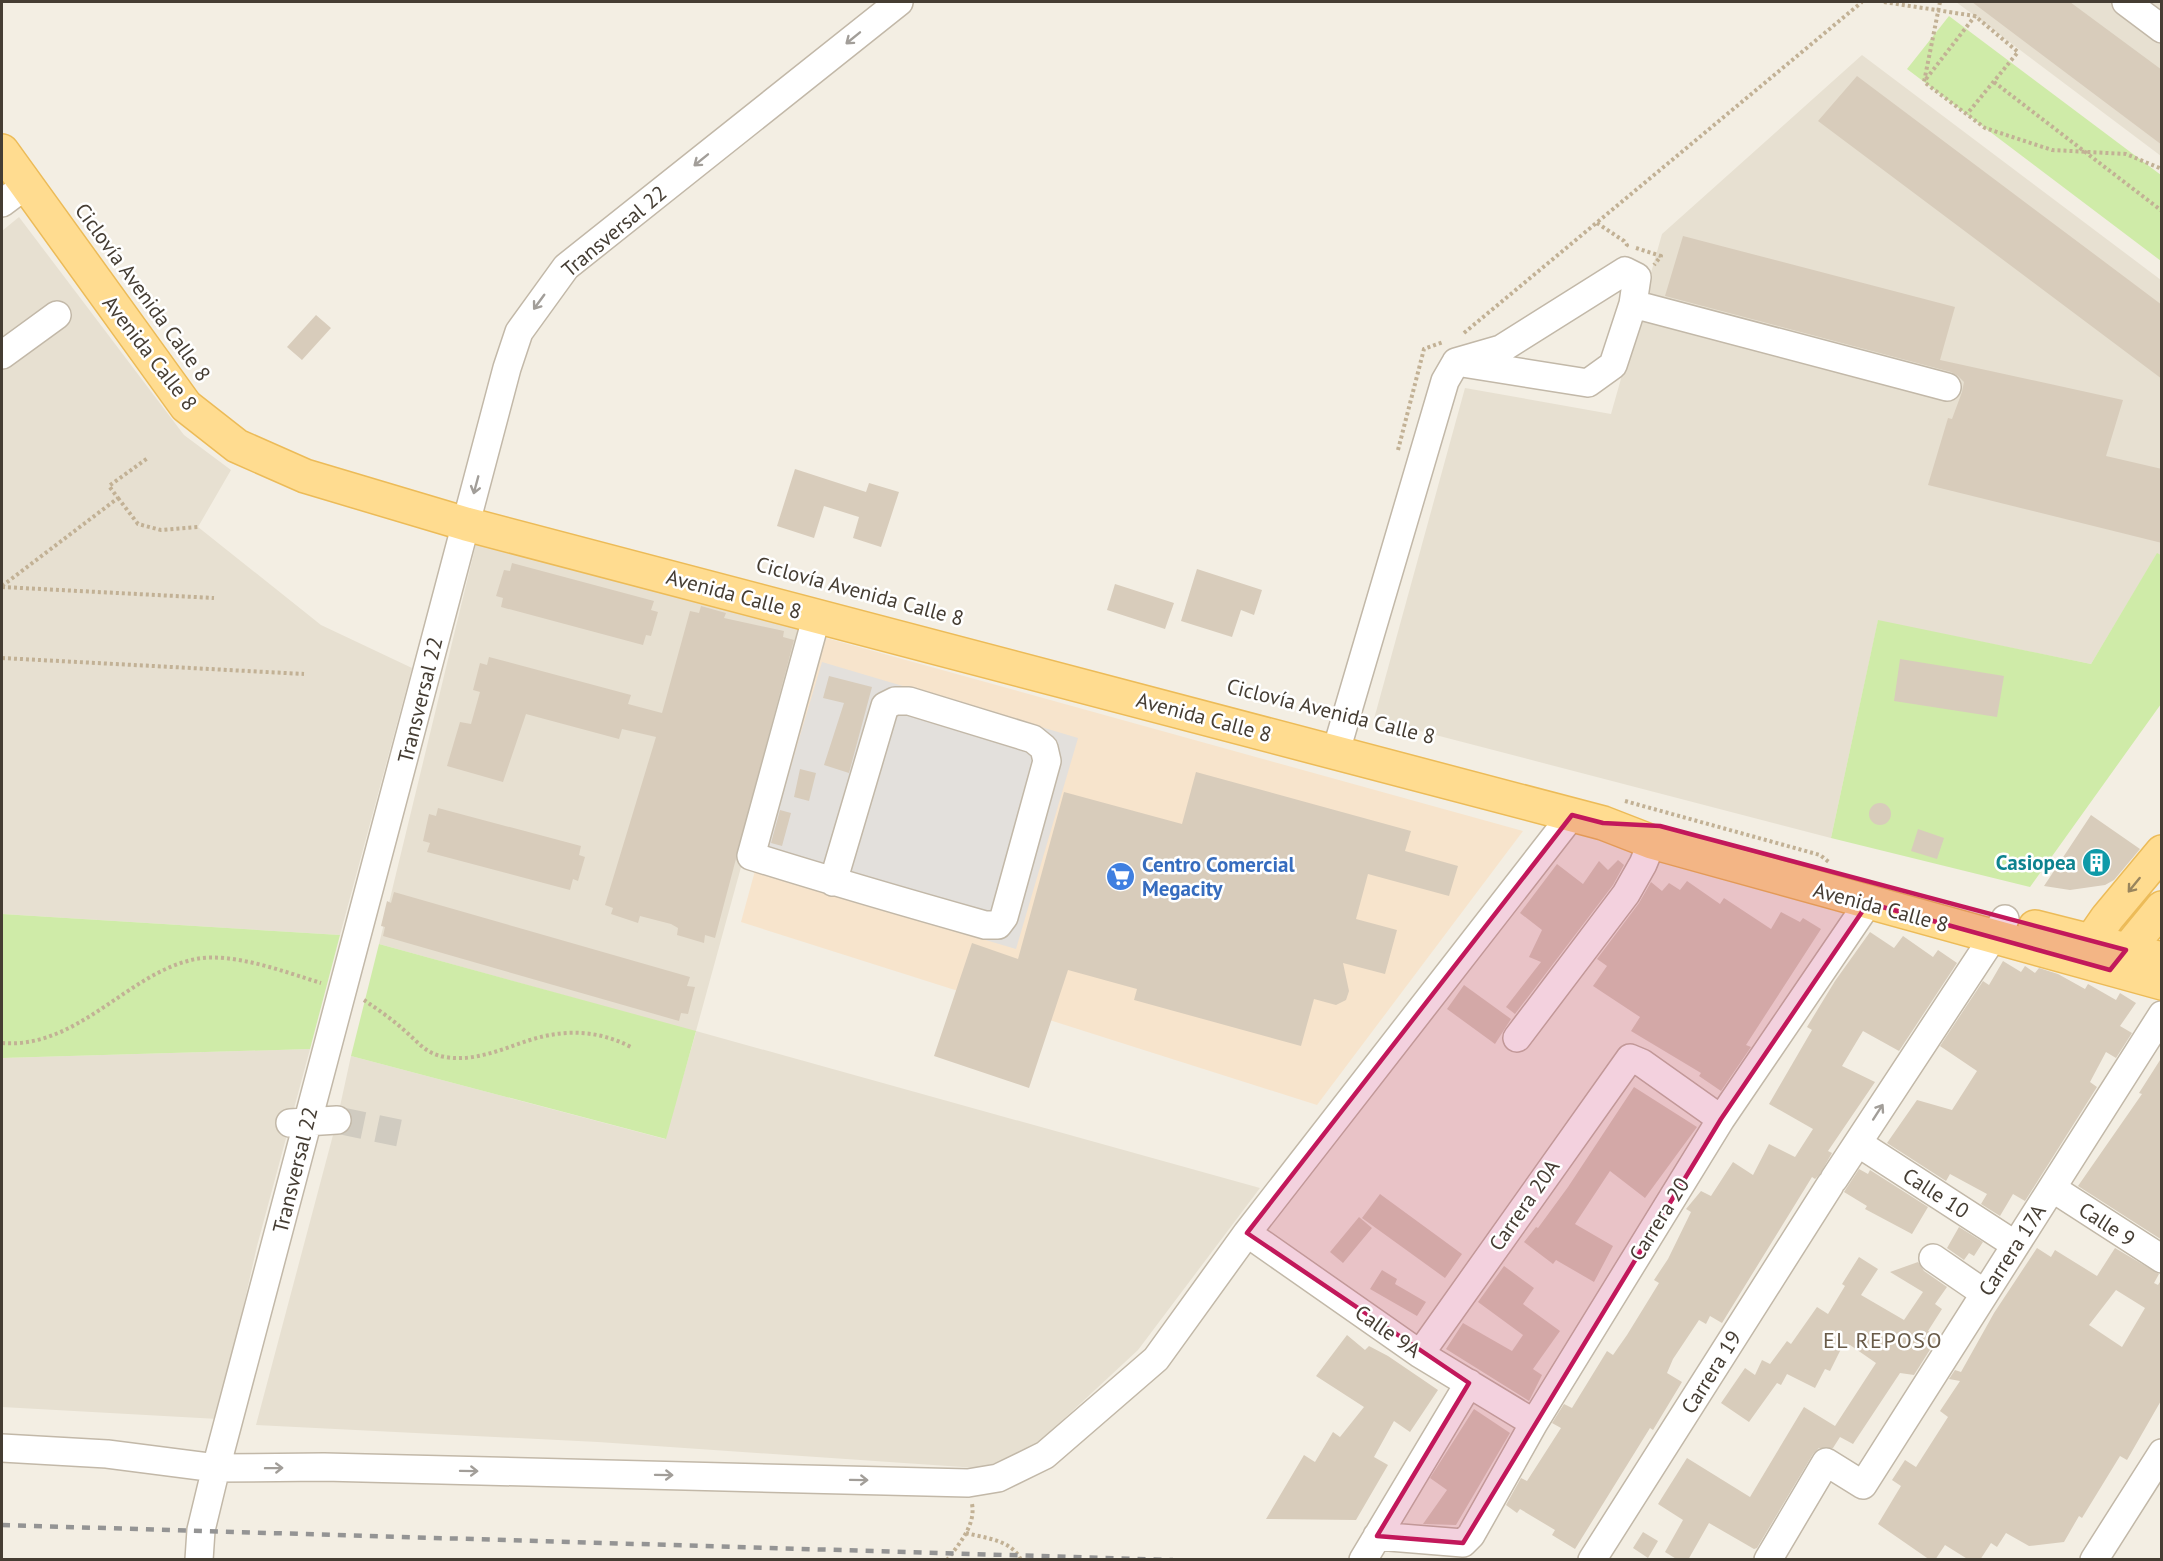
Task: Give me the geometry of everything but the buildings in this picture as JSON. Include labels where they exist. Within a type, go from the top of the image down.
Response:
[{"type":"main road","name":"Avenida Calle 8","points":[[2,150],[14,194],[186,406],[237,446],[304,476],[466,524],[1572,814],[1611,811],[1847,876],[1999,928]]},
{"type":"main road","name":"Avenida Calle 8","points":[[1611,811],[1652,842],[1868,903],[1999,928],[2092,940],[2118,960],[2162,983]]},
{"type":"main road","points":[[2092,940],[2162,852]]},
{"type":"main road","points":[[2118,960],[2162,909]]},
{"type":"main road","name":"Avenida Calle 8","points":[[2118,960],[2162,959]]},
{"type":"street","name":"Transversal 22","points":[[199,1560],[201,1530],[266,1246],[299,1122],[407,771],[466,524],[507,368],[519,332],[566,267],[899,2]]},
{"type":"street","points":[[2126,2],[2162,29]]},
{"type":"street","points":[[1336,752],[1445,381],[1456,362],[1501,349],[1625,272],[1637,277],[1633,304],[1613,365],[1588,383],[1456,362]]},
{"type":"street","points":[[1633,304],[1947,387]]},
{"type":"street","points":[[2,355],[57,315]]},
{"type":"street","points":[[817,615],[751,856],[832,882],[985,925],[998,925],[1004,918],[1047,761],[1044,748],[1033,739],[909,701],[896,701],[885,706],[832,882]]},
{"type":"street","points":[[2,1448],[107,1454],[216,1468],[324,1467],[968,1482],[998,1478],[1045,1455],[1093,1402],[1156,1359],[1247,1233],[1572,814]]},
{"type":"street","points":[[1517,1038],[1626,894],[1644,864],[1652,842]]},
{"type":"street","name":"Carrera 20","points":[[1377,1536],[1463,1543],[1471,1535],[1534,1423],[1721,1119],[1868,903]]},
{"type":"street","name":"Carrera 19","points":[[1592,1560],[1832,1182],[1999,928]]},
{"type":"street","name":"Carrera 17A","points":[[1768,1560],[1826,1462],[1863,1485],[2014,1244],[2162,1015]]},
{"type":"street","name":"Carrera 20A","points":[[1420,1354],[1630,1058],[1642,1063],[1721,1119]]},
{"type":"street","points":[[299,1122],[337,1120]]},
{"type":"street","name":"Calle 10","points":[[1858,1143],[2014,1244]]},
{"type":"street","name":"Calle 9","points":[[2052,1188],[2162,1259]]},
{"type":"street","name":"Calle 9A","points":[[1247,1233],[1420,1354],[1534,1423]]},
{"type":"street","points":[[1933,1258],[1983,1293]]},
{"type":"street","points":[[1363,1560],[1469,1383]]},
{"type":"street","points":[[2094,1560],[2162,1454]]},
{"type":"path","points":[[1465,333],[1862,2]]},
{"type":"path","points":[[1884,2],[1975,16],[2018,52],[1967,114]]},
{"type":"path","points":[[1924,82],[1940,2]]},
{"type":"path","points":[[1924,82],[1975,16]]},
{"type":"path","points":[[1924,82],[1985,128],[2052,150],[2126,154],[2162,169]]},
{"type":"path","points":[[1994,82],[2162,211]]},
{"type":"path","points":[[149,457],[110,486],[118,498],[138,524],[161,530],[198,527]]},
{"type":"path","points":[[2,587],[118,498]]},
{"type":"path","points":[[2,587],[214,598]]},
{"type":"path","points":[[2,658],[303,674]]},
{"type":"path","points":[[1611,811],[1820,855],[1847,876]]},
{"type":"path","points":[[947,1560],[966,1533],[974,1513],[968,1482]]},
{"type":"path","points":[[966,1533],[1002,1542],[1018,1553],[1021,1560]]},
{"type":"highlighted area","points":[[1572,815],[1603,823],[1660,826],[2126,950],[2110,970],[1868,903],[1721,1119],[1463,1543],[1377,1536],[1469,1383],[1247,1233]]},
{"type":"shaded area","points":[[1956,2],[2161,2],[2161,156],[1975,16]]},
{"type":"shaded area","points":[[1862,55],[2161,280],[2161,555],[2157,554],[2091,664],[1878,621],[1831,838],[1374,719],[1465,388],[1611,414],[1662,234]]},
{"type":"shaded area","points":[[19,217],[184,435],[231,470],[198,527],[321,625],[412,668],[340,935],[2,914],[2,231]]},
{"type":"shaded area","points":[[476,544],[807,627],[696,1031],[1260,1188],[1138,1350],[1025,1455],[977,1468],[598,1442],[256,1425],[337,1120],[351,1056],[665,1139],[696,1032],[379,944]]},
{"type":"shaded area","name":"Centro Comercial Megacity","points":[[819,636],[1523,831],[1317,1105],[741,922]]},
{"type":"shaded area","points":[[822,662],[1078,738],[1016,949],[759,873]]},
{"type":"shaded area","points":[[310,1049],[257,1246],[218,1419],[2,1407],[2,1058]]},
{"type":"green space","points":[[1949,16],[2161,175],[2161,261],[1907,69]]},
{"type":"green space","points":[[2157,553],[2161,555],[2161,704],[2030,887],[1831,838],[1878,620],[2091,664]]},
{"type":"green space","points":[[2,914],[340,935],[310,1049],[2,1058]]},
{"type":"green space","points":[[379,944],[696,1031],[666,1139],[351,1056]]},
{"type":"tunnel","points":[[337,1120],[399,1133]]},
{"type":"railway","points":[[2,1525],[1173,1560]]},
{"type":"place","name":"Casiopea","points":[[2097,862]]},
{"type":"place","name":"Centro Comercial Megacity","points":[[1121,876]]},
{"type":"district","name":"EL REPOSO","points":[[1883,1340]]}]
